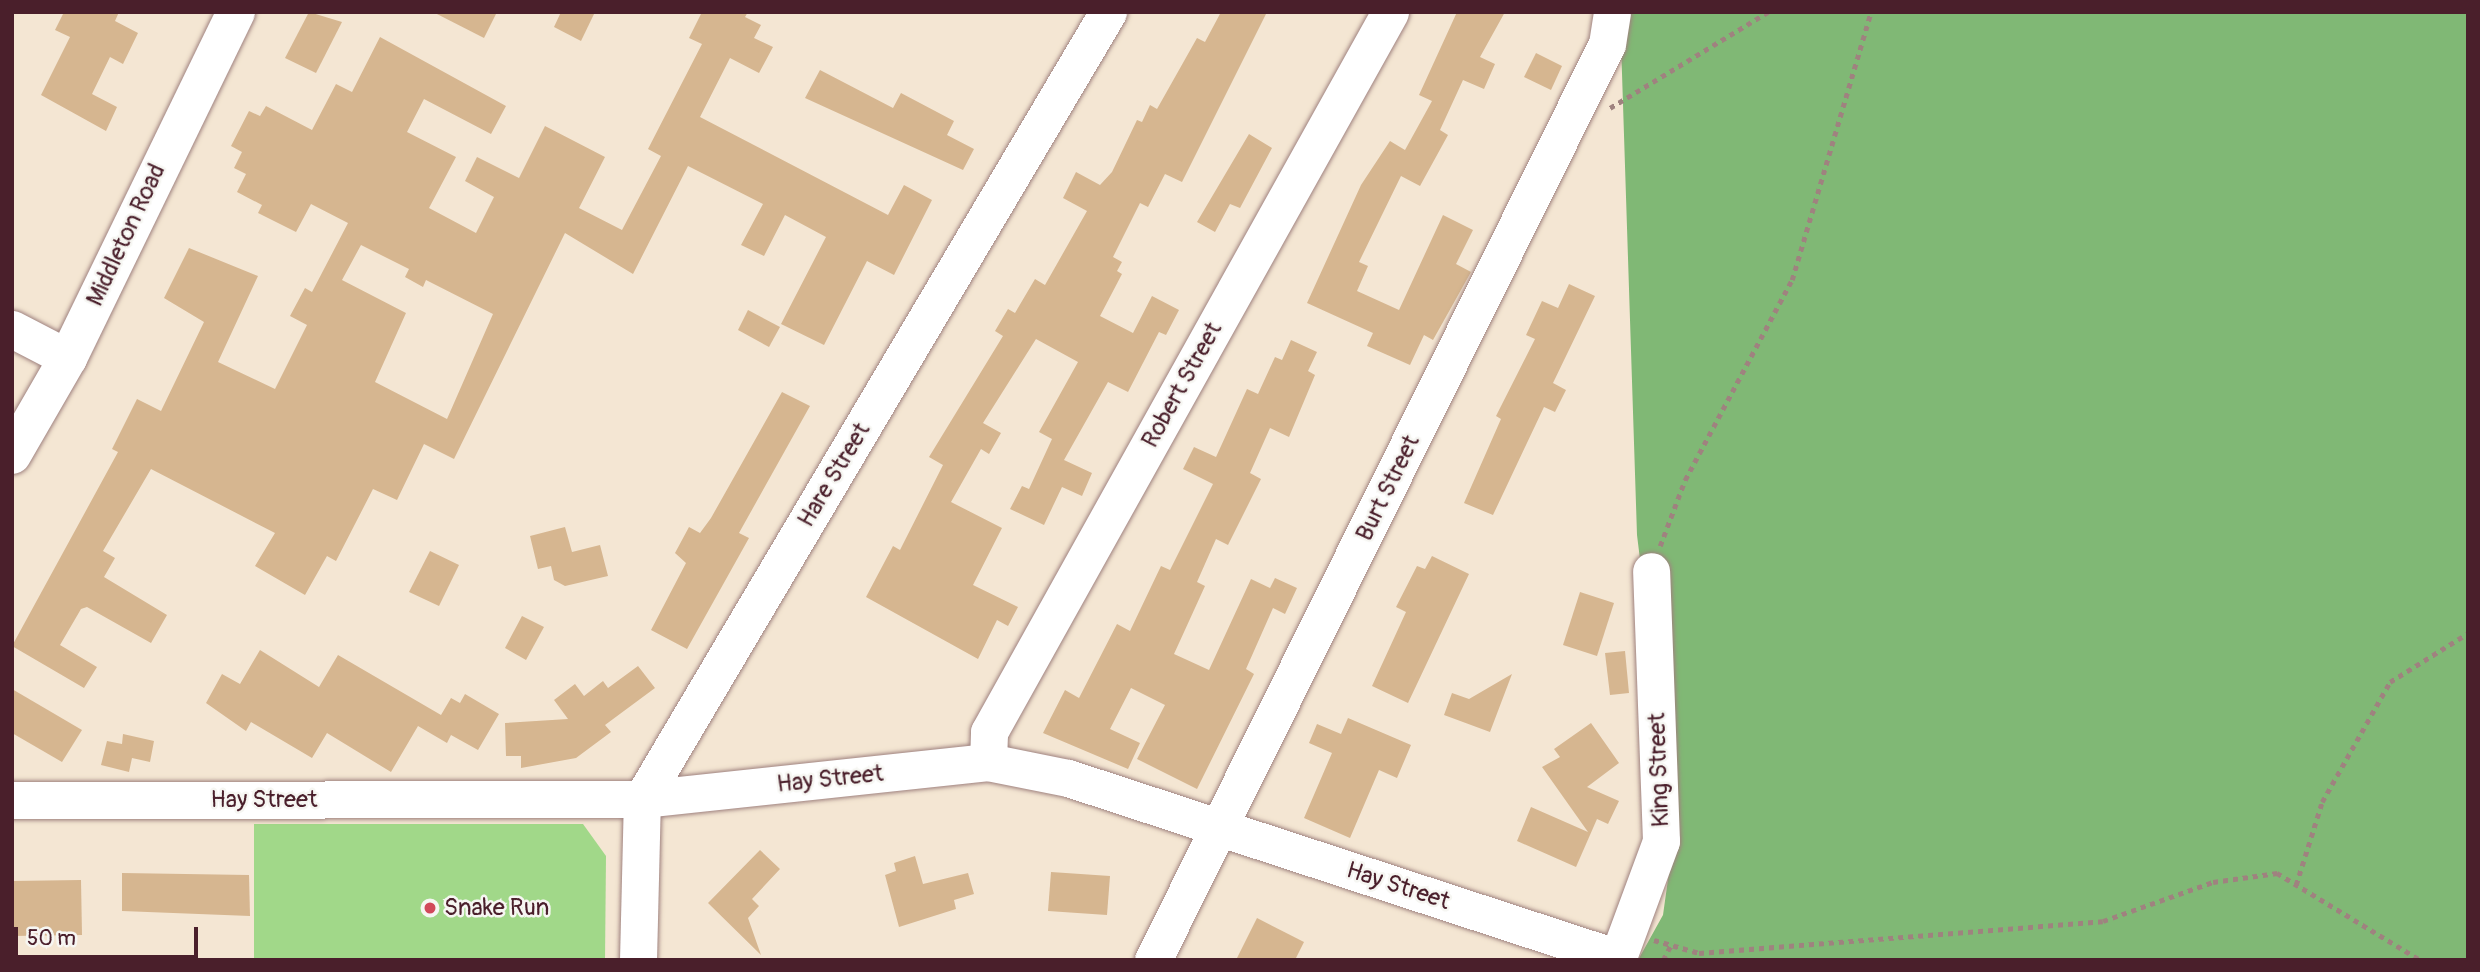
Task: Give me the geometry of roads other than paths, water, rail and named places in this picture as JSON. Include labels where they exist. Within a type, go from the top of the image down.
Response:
[{"type":"main road","name":"Middleton Road","points":[[12,455],[68,358],[236,12]]},
{"type":"street","name":"Hare Street","points":[[638,960],[642,799],[1108,12]]},
{"type":"street","name":"Robert Street","points":[[988,762],[989,732],[1390,12]]},
{"type":"street","name":"Burt Street","points":[[1153,960],[1608,44],[1612,12]]},
{"type":"street","points":[[12,329],[68,358]]},
{"type":"street","name":"King Street","points":[[1621,950],[1661,841],[1651,571]]},
{"type":"street","name":"Hay Street","points":[[12,800],[642,799],[988,762],[1068,778],[1621,950]]},
{"type":"place","name":"Snake Run","points":[[430,908]]}]
